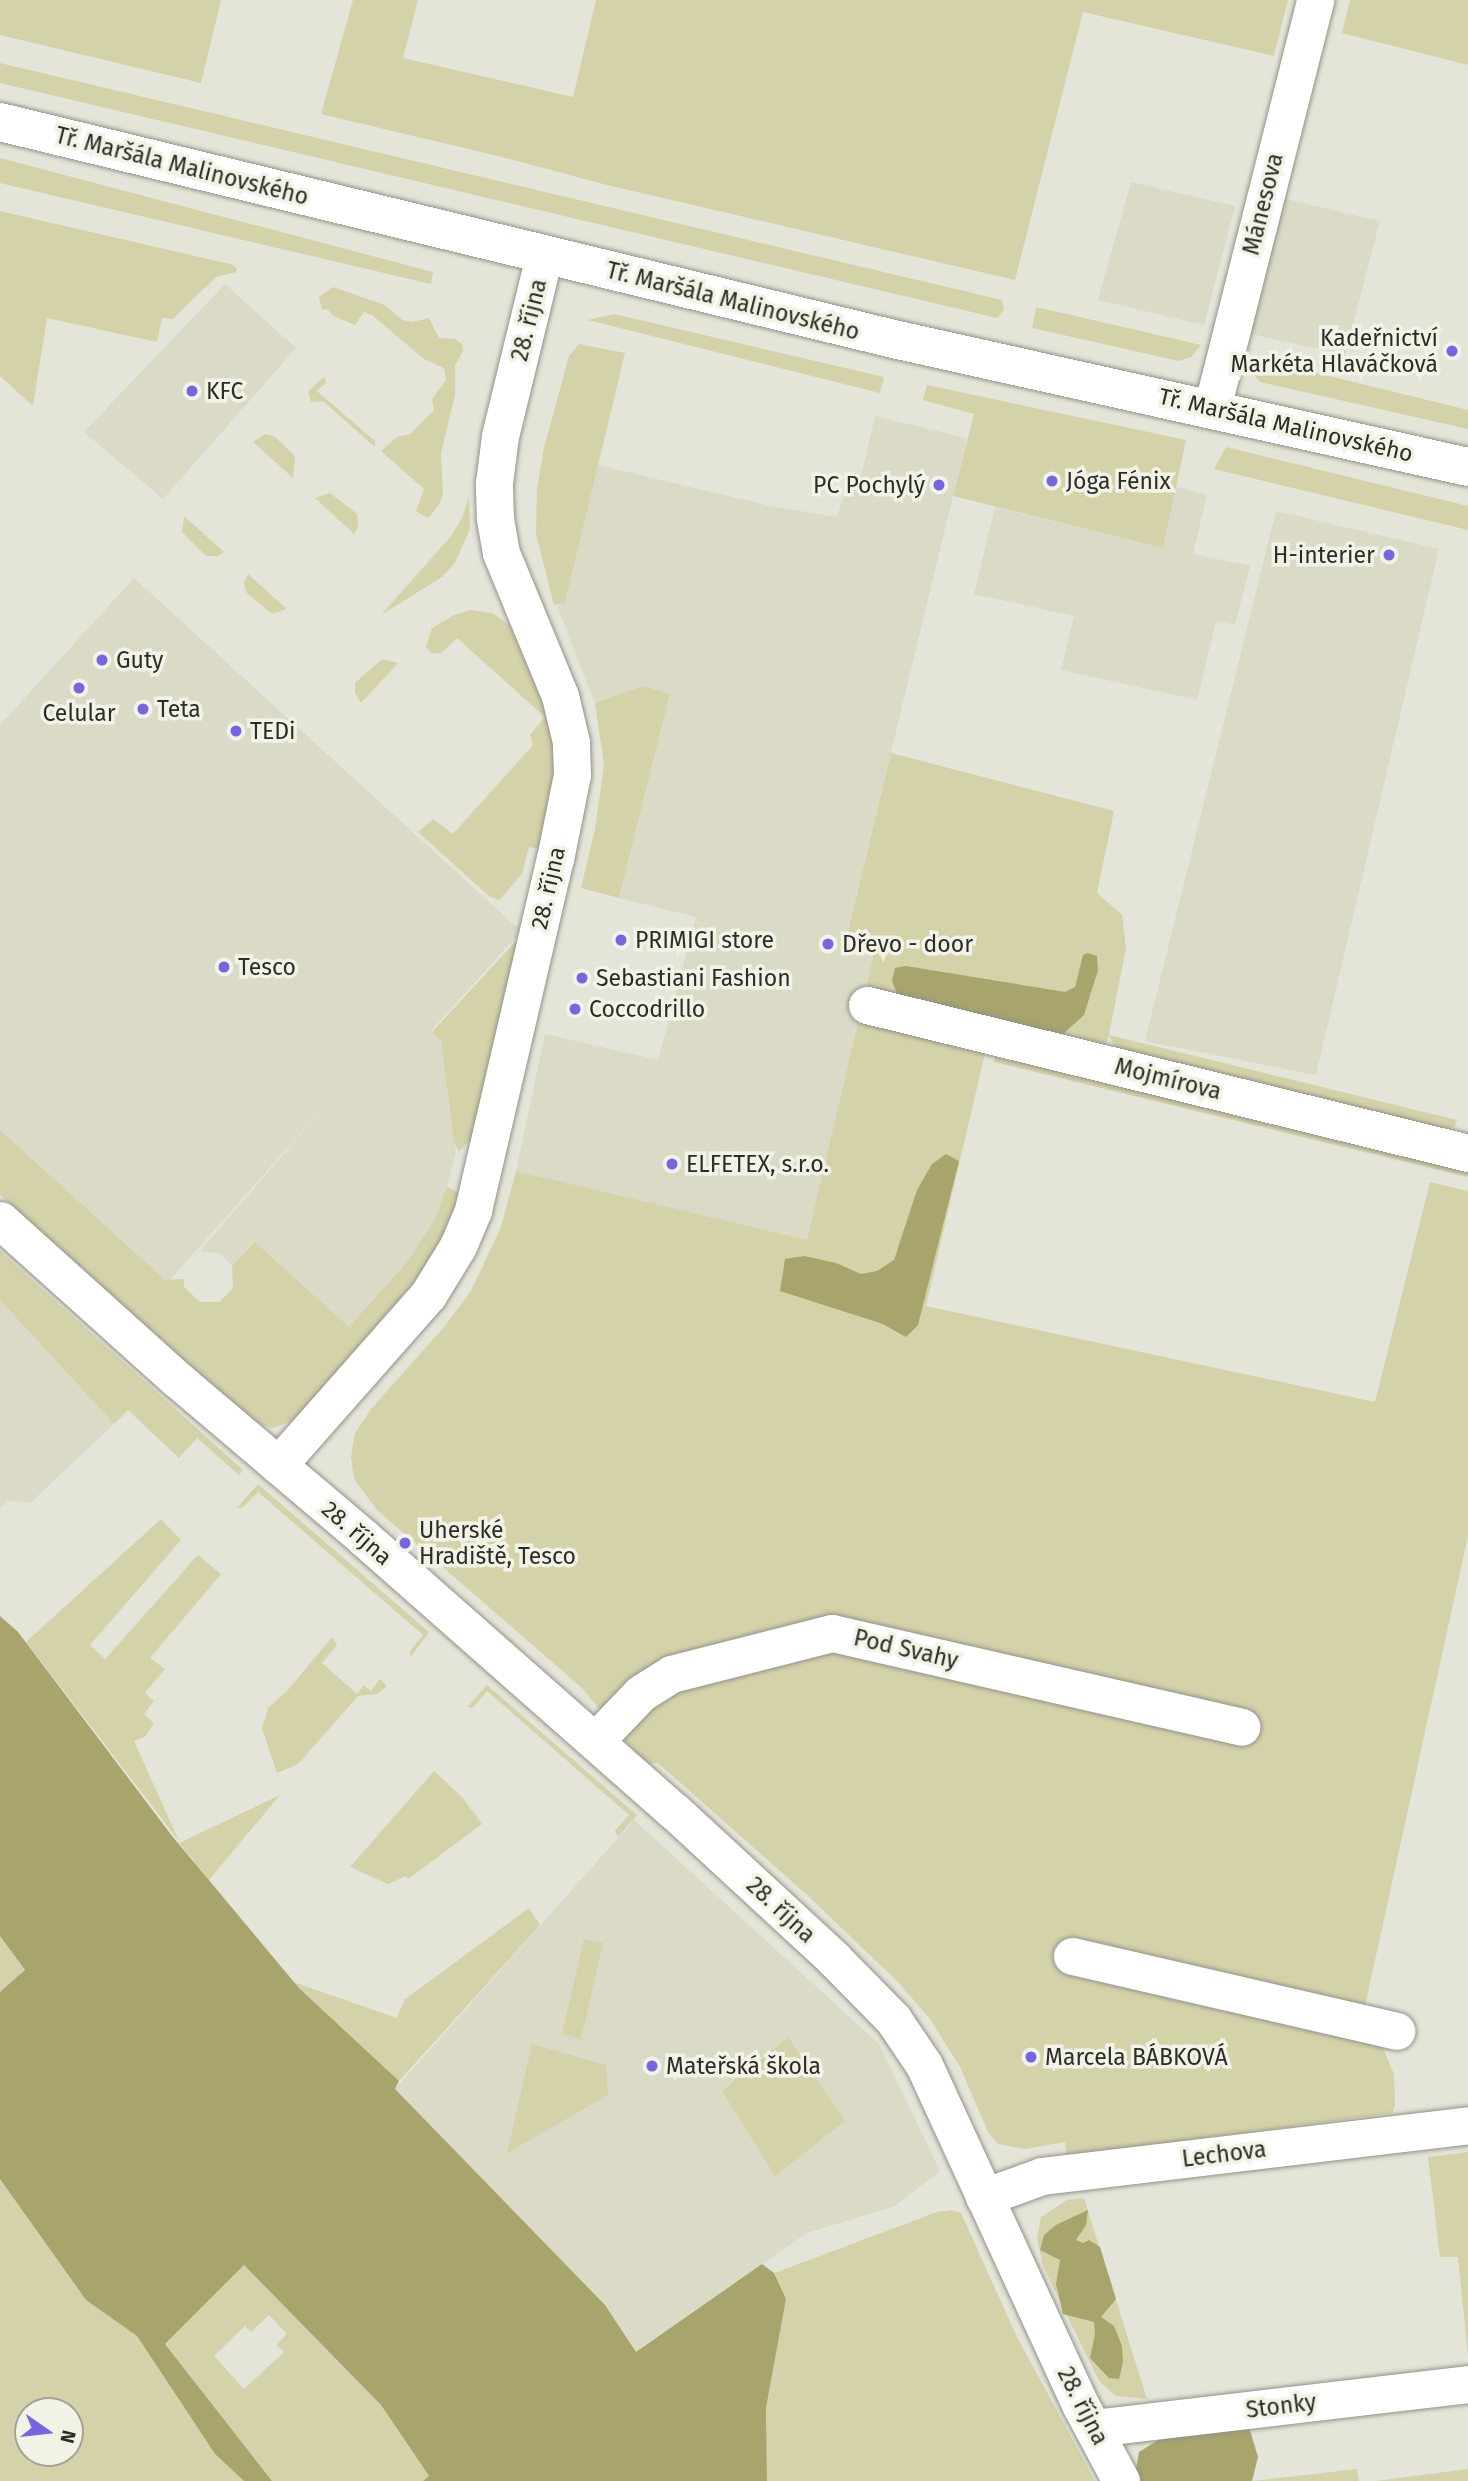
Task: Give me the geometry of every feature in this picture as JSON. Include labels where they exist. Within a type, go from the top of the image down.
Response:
[{"type":"main road","name":"Tř. Maršála Malinovského","points":[[0,121],[544,256],[898,340],[1468,467]]},
{"type":"street","name":"Mánesova","points":[[1212,408],[1315,0]]},
{"type":"street","name":"28. října","points":[[278,1465],[428,1296],[458,1246],[479,1185],[558,846],[572,775],[568,723],[560,696],[505,564],[498,539],[494,498],[500,436],[544,256]]},
{"type":"street","name":"Mojmírova","points":[[867,1005],[1468,1153]]},
{"type":"street","name":"28. října","points":[[0,1220],[178,1380],[595,1741],[813,1940],[893,2019],[924,2065],[984,2197],[1121,2481]]},
{"type":"street","name":"Pod Svahy","points":[[595,1741],[641,1693],[671,1674],[832,1633],[1241,1727]]},
{"type":"street","points":[[1072,1956],[1396,2031]]},
{"type":"street","name":"Lechova","points":[[984,2197],[1042,2176],[1468,2125]]},
{"type":"street","name":"Stonky","points":[[1094,2428],[1468,2384]]},
{"type":"shaded area","points":[[0,0],[221,0],[201,83],[0,35]]},
{"type":"shaded area","points":[[353,0],[418,0],[403,58],[573,97],[596,0],[1288,0],[1274,56],[1083,12],[1015,280],[607,185],[321,114]]},
{"type":"shaded area","points":[[1350,0],[1468,0],[1468,65],[1342,33]]},
{"type":"shaded area","points":[[0,63],[1002,300],[1004,310],[997,318],[0,83]]},
{"type":"shaded area","points":[[0,158],[433,272],[431,284],[0,183]]},
{"type":"shaded area","points":[[1131,182],[1235,206],[1204,325],[1098,300]]},
{"type":"shaded area","points":[[1285,199],[1380,221],[1345,355],[1251,334]]},
{"type":"shaded area","points":[[0,211],[230,264],[237,268],[236,272],[216,277],[173,319],[162,318],[157,342],[47,318],[33,406],[0,376]]},
{"type":"shaded area","points":[[225,284],[296,348],[163,499],[84,432]]},
{"type":"shaded area","points":[[333,287],[385,305],[402,320],[413,322],[429,318],[439,338],[455,339],[462,344],[463,351],[455,366],[455,395],[441,453],[443,495],[439,505],[428,518],[416,511],[424,489],[381,451],[397,437],[410,434],[434,410],[432,399],[446,380],[444,368],[424,359],[372,315],[364,312],[355,325],[334,316],[327,309],[322,310],[319,297]]},
{"type":"shaded area","points":[[1036,308],[1201,345],[1191,357],[1179,361],[1032,328]]},
{"type":"shaded area","points":[[614,314],[884,377],[880,393],[588,320]]},
{"type":"shaded area","points":[[579,344],[625,353],[565,603],[554,605],[536,534],[537,489],[544,448],[569,356]]},
{"type":"shaded area","points":[[1248,356],[1468,410],[1468,429],[1260,382],[1250,368]]},
{"type":"shaded area","points":[[324,377],[326,383],[317,391],[375,441],[375,447],[323,401],[311,402],[308,391]]},
{"type":"shaded area","points":[[927,385],[1186,440],[1163,548],[953,496],[974,414],[923,400]]},
{"type":"shaded area","points":[[875,416],[967,438],[847,934],[876,941],[866,989],[844,1285],[806,1240],[516,1171],[545,1034],[658,1060],[696,917],[619,898],[670,694],[643,686],[595,703],[557,606],[565,603],[598,465],[770,506],[837,517],[851,474],[861,476]]},
{"type":"shaded area","points":[[265,434],[274,436],[295,456],[293,478],[253,442]]},
{"type":"shaded area","points":[[1226,447],[1468,506],[1468,530],[1214,469]]},
{"type":"shaded area","points":[[1176,487],[1207,495],[1193,554],[1250,566],[1235,625],[1216,621],[1197,700],[1061,670],[1074,616],[974,594],[995,507],[1163,548]]},
{"type":"shaded area","points":[[330,493],[357,514],[358,527],[354,534],[315,498]]},
{"type":"shaded area","points":[[469,496],[470,529],[455,563],[442,577],[381,615],[452,535],[462,518]]},
{"type":"shaded area","points":[[1276,511],[1439,549],[1316,1075],[1145,1041]]},
{"type":"shaded area","points":[[184,516],[224,552],[218,556],[206,556],[182,532]]},
{"type":"shaded area","points":[[248,574],[287,609],[272,614],[246,592],[244,583]]},
{"type":"shaded area","name":"Tesco","points":[[134,578],[521,931],[431,1031],[441,1041],[456,1151],[446,1192],[435,1219],[409,1261],[349,1328],[255,1242],[232,1266],[219,1253],[199,1252],[332,1098],[143,1310],[0,1181],[0,725]]},
{"type":"shaded area","points":[[471,610],[492,613],[509,625],[541,695],[552,731],[555,772],[540,849],[529,847],[522,874],[499,900],[489,896],[418,832],[433,819],[453,834],[533,745],[530,735],[545,717],[457,638],[440,654],[431,653],[426,647],[432,628],[454,615]]},
{"type":"shaded area","points":[[382,659],[398,663],[361,703],[355,693],[355,683]]},
{"type":"shaded area","points":[[643,686],[670,694],[619,898],[581,888],[595,829],[604,764],[595,703]]},
{"type":"shaded area","points":[[891,753],[1114,811],[1097,893],[1122,915],[1126,948],[1106,1046],[866,989],[876,942],[847,935]]},
{"type":"shaded area","points":[[516,941],[518,945],[472,1137],[459,1152],[454,1141],[441,1041],[432,1032]]},
{"type":"shaded area","points":[[1087,953],[1097,956],[1098,970],[1084,1015],[1062,1035],[898,996],[892,981],[895,968],[906,966],[1065,992],[1075,987],[1083,955]]},
{"type":"shaded area","points":[[859,1019],[986,1049],[926,1306],[1375,1402],[1430,1182],[1468,1191],[1468,1536],[1365,2006],[1394,2074],[1395,2105],[1392,2113],[1067,2156],[1065,2142],[1025,2149],[998,2144],[988,2132],[960,2067],[930,2019],[898,1982],[806,1894],[658,1763],[645,1764],[582,1688],[377,1510],[354,1479],[351,1457],[355,1433],[371,1409],[444,1327],[471,1291],[501,1227],[516,1171],[807,1240]]},
{"type":"shaded area","points":[[1109,1035],[1457,1120],[1454,1127],[1447,1129],[1116,1049]]},
{"type":"shaded area","points":[[996,1054],[1468,1166],[1468,1177],[994,1062]]},
{"type":"shaded area","points":[[0,1130],[165,1280],[184,1279],[184,1287],[200,1302],[219,1302],[233,1288],[232,1266],[255,1242],[349,1327],[409,1260],[435,1219],[447,1187],[459,1193],[445,1237],[426,1269],[294,1420],[273,1428],[253,1422],[0,1195]]},
{"type":"shaded area","points":[[946,1154],[959,1161],[918,1325],[906,1337],[883,1324],[780,1291],[785,1259],[804,1256],[836,1263],[861,1274],[877,1271],[894,1260],[917,1190],[932,1164]]},
{"type":"shaded area","points":[[0,1251],[243,1470],[239,1475],[197,1438],[179,1458],[128,1410],[114,1424],[0,1300]]},
{"type":"shaded area","points":[[0,1300],[114,1424],[30,1503],[8,1500],[0,1508]]},
{"type":"shaded area","points":[[258,1484],[429,1632],[410,1658],[410,1651],[423,1635],[258,1492],[242,1508],[237,1508]]},
{"type":"shaded area","points":[[161,1519],[181,1540],[90,1645],[105,1659],[198,1555],[221,1574],[150,1658],[165,1669],[145,1693],[154,1701],[144,1714],[154,1723],[146,1736],[134,1741],[179,1841],[26,1642]]},
{"type":"shaded area","points":[[0,1616],[18,1632],[172,1836],[299,1988],[399,2081],[395,2089],[605,2305],[636,2352],[762,2264],[774,2273],[786,2299],[766,2408],[767,2481],[423,2481],[429,2476],[381,2405],[244,2265],[165,2344],[272,2481],[244,2481],[215,2454],[137,2336],[86,2300],[0,2179],[0,1992],[25,1970],[0,1936]]},
{"type":"shaded area","points":[[332,1637],[337,1645],[322,1663],[357,1694],[364,1685],[371,1691],[380,1679],[387,1686],[377,1694],[358,1696],[298,1764],[277,1773],[262,1728],[268,1708],[287,1691]]},
{"type":"shaded area","points":[[487,1685],[637,1815],[618,1837],[615,1831],[629,1815],[487,1691],[473,1708],[467,1707]]},
{"type":"shaded area","points":[[434,1771],[462,1797],[482,1824],[408,1879],[406,1876],[388,1884],[350,1867]]},
{"type":"shaded area","points":[[280,1795],[209,1880],[179,1843]]},
{"type":"shaded area","name":"Mateřská škola","points":[[634,1820],[879,2044],[940,2171],[895,2206],[807,2233],[636,2352],[605,2305],[395,2089]]},
{"type":"shaded area","points":[[529,1908],[540,1925],[399,2081],[293,1982],[397,2018],[404,2000]]},
{"type":"shaded area","points":[[0,1936],[25,1971],[0,1992]]},
{"type":"shaded area","points":[[584,1939],[603,1943],[581,2039],[562,2034]]},
{"type":"shaded area","points":[[788,2037],[845,2121],[775,2176],[722,2091]]},
{"type":"shaded area","points":[[532,2044],[606,2065],[608,2095],[507,2153]]},
{"type":"shaded area","points":[[1468,2152],[1468,2355],[1458,2257],[1440,2257],[1428,2157]]},
{"type":"shaded area","points":[[0,2179],[86,2300],[137,2336],[215,2454],[244,2481],[0,2481]]},
{"type":"shaded area","points":[[1084,2198],[1147,2399],[1116,2396],[1099,2381],[1043,2266],[1037,2238],[1041,2217],[1067,2200]]},
{"type":"shaded area","points":[[951,2210],[961,2213],[1017,2337],[1095,2481],[767,2481],[766,2408],[786,2299],[774,2273],[937,2212]]},
{"type":"shaded area","points":[[1088,2210],[1086,2225],[1076,2240],[1083,2243],[1089,2240],[1100,2247],[1116,2299],[1101,2317],[1114,2326],[1122,2346],[1123,2362],[1119,2379],[1109,2378],[1090,2358],[1095,2334],[1094,2322],[1063,2314],[1056,2284],[1060,2260],[1040,2250],[1044,2235],[1056,2225]]},
{"type":"shaded area","points":[[244,2265],[381,2405],[429,2477],[423,2481],[272,2481],[165,2344]],"holes":[[[269,2315],[287,2334],[276,2345],[284,2352],[244,2389],[214,2356],[245,2326],[251,2332]]]},
{"type":"shaded area","points":[[1249,2427],[1258,2457],[1252,2481],[1138,2481],[1136,2470],[1139,2452],[1160,2439]]},
{"type":"shaded area","points":[[1357,2469],[1359,2481],[1252,2481]]},
{"type":"shaded area","points":[[1468,2469],[1468,2481],[1376,2481]]},
{"type":"place","name":"Kadeřnictví Markéta Hlaváčková","points":[[1452,351]]},
{"type":"place","name":"KFC","points":[[192,391]]},
{"type":"place","name":"Jóga Fénix","points":[[1052,481]]},
{"type":"place","name":"PC Pochylý","points":[[939,485]]},
{"type":"place","name":"H-interier","points":[[1389,555]]},
{"type":"place","name":"Guty","points":[[102,660]]},
{"type":"place","name":"Celular","points":[[79,688]]},
{"type":"place","name":"Teta","points":[[143,709]]},
{"type":"place","name":"TEDi","points":[[236,731]]},
{"type":"place","name":"PRIMIGI store","points":[[621,940]]},
{"type":"place","name":"Dřevo - door","points":[[828,944]]},
{"type":"place","name":"Tesco","points":[[224,967]]},
{"type":"place","name":"Sebastiani Fashion","points":[[582,978]]},
{"type":"place","name":"Coccodrillo","points":[[575,1009]]},
{"type":"place","name":"ELFETEX, s.r.o.","points":[[672,1164]]},
{"type":"place","name":"Uherské Hradiště, Tesco","points":[[405,1543]]},
{"type":"place","name":"Marcela BÁBKOVÁ","points":[[1031,2057]]},
{"type":"place","name":"Mateřská škola","points":[[652,2066]]}]
